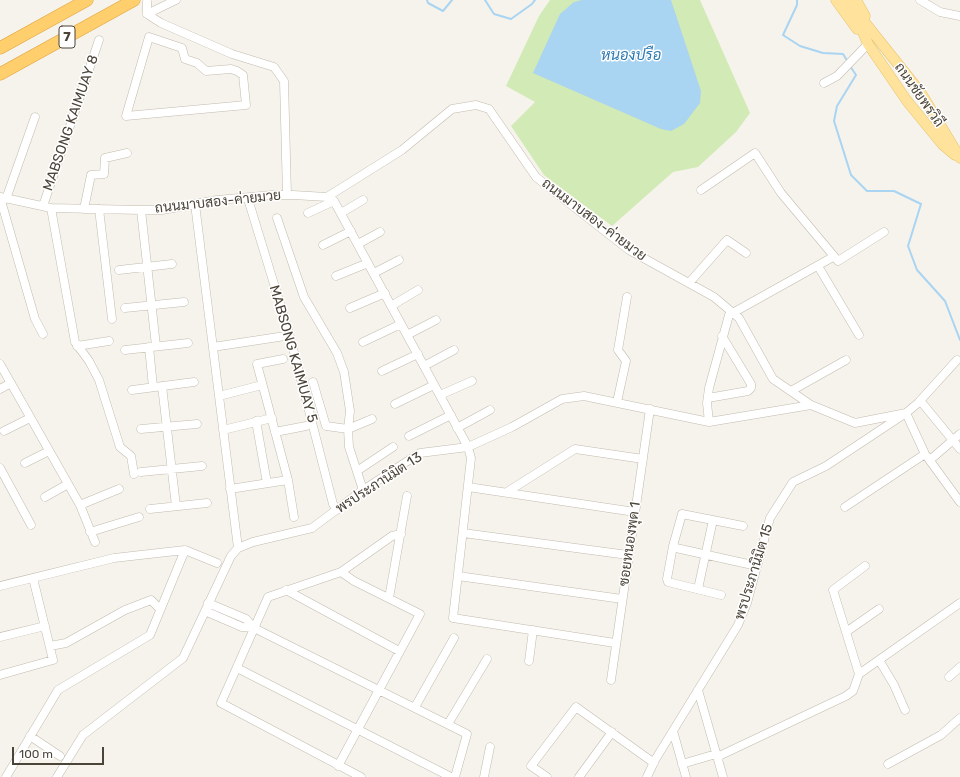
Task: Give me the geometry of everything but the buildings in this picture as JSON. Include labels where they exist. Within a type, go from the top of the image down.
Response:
[{"type":"highway","name":"7","points":[[0,48],[87,0]]},
{"type":"highway","name":"7","points":[[0,74],[134,0]]},
{"type":"main road","name":"ถนนชัยพรวิถี","points":[[836,0],[907,101],[943,145],[959,156]]},
{"type":"main road","name":"ถนนชัยพรวิถี","points":[[852,2],[868,44]]},
{"type":"main road","name":"ถนนชัยพรวิถี","points":[[852,2],[874,34],[920,94],[959,156]]},
{"type":"main road","points":[[907,101],[920,94]]},
{"type":"street","points":[[147,14],[176,0]]},
{"type":"street","points":[[920,0],[940,12],[960,16]]},
{"type":"street","points":[[147,2],[147,14]]},
{"type":"street","points":[[147,14],[161,23],[232,54],[274,67],[284,81],[287,195]]},
{"type":"street","points":[[149,37],[182,48],[185,59],[197,63],[206,71],[231,69],[243,75],[246,106],[126,116],[149,37]]},
{"type":"street","name":"MABSONG KAIMUAY 8","points":[[47,207],[99,40]]},
{"type":"street","points":[[824,83],[840,74],[868,44]]},
{"type":"street","points":[[231,69],[232,54]]},
{"type":"street","name":"ถนนมาบสอง-ค่ายมวย","points":[[2,198],[47,207],[162,210],[217,200],[248,199],[287,195],[328,197],[402,150],[452,109],[476,105],[489,108],[536,177],[629,250],[714,297],[739,318],[773,379],[811,405],[855,423],[906,413]]},
{"type":"street","points":[[35,117],[2,198],[35,319],[43,334]]},
{"type":"street","points":[[84,209],[91,175],[104,174],[105,158],[127,153]]},
{"type":"street","points":[[701,190],[755,153],[781,193],[838,261],[884,232]]},
{"type":"street","name":"MABSONG KAIMUAY 5","points":[[248,199],[289,333],[333,504],[337,510]]},
{"type":"street","points":[[341,213],[363,200]]},
{"type":"street","points":[[308,213],[334,201],[468,447],[471,458],[453,618],[615,643]]},
{"type":"street","points":[[57,777],[83,735],[182,658],[231,556],[238,548],[195,204]]},
{"type":"street","points":[[47,207],[77,346],[90,361],[99,380],[120,447],[131,456],[138,473],[171,468],[202,466]]},
{"type":"street","points":[[99,209],[112,319]]},
{"type":"street","points":[[142,210],[152,306],[153,387]]},
{"type":"street","points":[[277,218],[304,297],[337,353],[344,372],[350,411],[348,429],[350,448],[362,490]]},
{"type":"street","points":[[323,245],[351,232]]},
{"type":"street","points":[[358,244],[380,232]]},
{"type":"street","points":[[688,283],[727,240],[746,253]]},
{"type":"street","points":[[709,422],[708,398],[727,318],[732,312],[834,257]]},
{"type":"street","points":[[374,273],[399,260]]},
{"type":"street","points":[[336,276],[368,262]]},
{"type":"street","points":[[119,270],[172,264]]},
{"type":"street","points":[[818,266],[859,334]]},
{"type":"street","points":[[391,306],[418,290]]},
{"type":"street","points":[[350,308],[385,293]]},
{"type":"street","points":[[617,402],[626,361],[618,350],[627,297]]},
{"type":"street","points":[[124,308],[184,302]]},
{"type":"street","points":[[407,334],[436,320]]},
{"type":"street","points":[[363,342],[401,324]]},
{"type":"street","points":[[213,347],[285,336]]},
{"type":"street","points":[[708,398],[748,391],[751,388],[751,384],[722,336]]},
{"type":"street","points":[[77,346],[109,341]]},
{"type":"street","points":[[125,350],[188,343]]},
{"type":"street","points":[[424,366],[454,350]]},
{"type":"street","points":[[382,371],[418,354]]},
{"type":"street","points":[[283,359],[257,364],[288,480],[294,517]]},
{"type":"street","points":[[791,391],[846,360]]},
{"type":"street","name":"พรประภานิมิต 15","points":[[647,777],[673,731],[738,625],[747,603],[770,518],[792,482],[826,466],[906,413],[918,403],[957,360]]},
{"type":"street","points":[[0,364],[80,505],[95,542]]},
{"type":"street","points":[[440,396],[472,381]]},
{"type":"street","points":[[132,390],[194,382]]},
{"type":"street","points":[[313,382],[326,426],[348,429],[372,419]]},
{"type":"street","points":[[0,389],[11,383]]},
{"type":"street","points":[[219,396],[262,385]]},
{"type":"street","points":[[395,404],[434,385]]},
{"type":"street","points":[[162,386],[176,506]]},
{"type":"street","name":"พรประภานิมิต 13","points":[[238,548],[252,542],[312,528],[362,490],[420,453],[468,447],[512,427],[562,398],[584,396],[709,422],[811,405]]},
{"type":"street","points":[[923,404],[960,449]]},
{"type":"street","name":"ซอยหนองพุด 1","points":[[610,680],[650,409]]},
{"type":"street","points":[[457,428],[490,410]]},
{"type":"street","points":[[906,413],[927,457],[960,502]]},
{"type":"street","points":[[409,436],[451,415]]},
{"type":"street","points":[[4,431],[30,418]]},
{"type":"street","points":[[223,430],[272,418]]},
{"type":"street","points":[[256,421],[267,483]]},
{"type":"street","points":[[141,429],[197,424]]},
{"type":"street","points":[[276,432],[306,426]]},
{"type":"street","points":[[845,507],[927,457],[960,434]]},
{"type":"street","points":[[357,471],[393,447]]},
{"type":"street","points":[[506,492],[576,449],[643,459]]},
{"type":"street","points":[[25,463],[49,451]]},
{"type":"street","points":[[0,468],[31,525]]},
{"type":"street","points":[[230,489],[288,480]]},
{"type":"street","points":[[44,498],[68,484]]},
{"type":"street","points":[[468,487],[635,512]]},
{"type":"street","points":[[80,505],[119,489]]},
{"type":"street","points":[[389,598],[407,496]]},
{"type":"street","points":[[150,509],[207,503]]},
{"type":"street","points":[[721,595],[698,590],[667,580],[680,515],[684,514],[743,526]]},
{"type":"street","points":[[90,532],[140,517]]},
{"type":"street","points":[[698,590],[713,520]]},
{"type":"street","points":[[463,533],[628,555]]},
{"type":"street","points":[[361,777],[222,703],[268,597],[341,572],[392,536],[401,534]]},
{"type":"street","points":[[673,546],[705,555],[757,566]]},
{"type":"street","points":[[6,777],[58,690],[150,635],[185,550]]},
{"type":"street","points":[[0,586],[114,558],[185,550],[217,563]]},
{"type":"street","points":[[859,674],[834,590],[865,566]]},
{"type":"street","points":[[338,766],[420,614],[341,572]]},
{"type":"street","points":[[458,576],[622,599]]},
{"type":"street","points":[[0,675],[53,660],[33,578]]},
{"type":"street","points":[[286,590],[399,652]]},
{"type":"street","points":[[50,646],[66,643],[125,610],[151,600],[160,609]]},
{"type":"street","points":[[682,764],[717,755],[846,696],[853,691],[859,674],[960,603]]},
{"type":"street","points":[[207,607],[246,619],[254,628],[467,734],[455,777]]},
{"type":"street","points":[[846,632],[879,609]]},
{"type":"street","points":[[0,637],[45,626]]},
{"type":"street","points":[[529,661],[533,630]]},
{"type":"street","points":[[415,707],[454,638]]},
{"type":"street","points":[[448,724],[487,659]]},
{"type":"street","points":[[879,660],[888,672],[905,710]]},
{"type":"street","points":[[949,677],[960,667]]},
{"type":"street","points":[[237,668],[451,777]]},
{"type":"street","points":[[698,690],[723,777]]},
{"type":"street","points":[[547,777],[531,766],[576,707],[654,763]]},
{"type":"street","points":[[888,764],[940,735],[960,718]]},
{"type":"street","points":[[673,731],[686,777]]},
{"type":"street","points":[[579,777],[612,732]]},
{"type":"street","points":[[30,736],[60,756]]},
{"type":"street","points":[[484,777],[490,747]]},
{"type":"green space","points":[[550,0],[700,0],[750,113],[736,132],[698,167],[673,172],[612,226],[544,175],[511,126],[535,102],[506,86],[539,16]]},
{"type":"water","name":"หนองปรือ","points":[[582,0],[671,0],[701,91],[700,103],[684,124],[671,131],[661,129],[533,73],[560,14],[574,2]]},
{"type":"waterway","points":[[427,0],[428,3],[443,11],[452,0]]},
{"type":"waterway","points":[[485,0],[494,14],[511,19],[532,4],[535,0]]},
{"type":"waterway","points":[[797,0],[797,5],[783,35],[800,46],[823,53],[843,54],[848,62]]},
{"type":"waterway","points":[[850,66],[856,75],[837,106],[834,121],[851,175],[867,191],[894,191],[921,204],[908,246],[917,270],[945,301],[960,340]]}]
